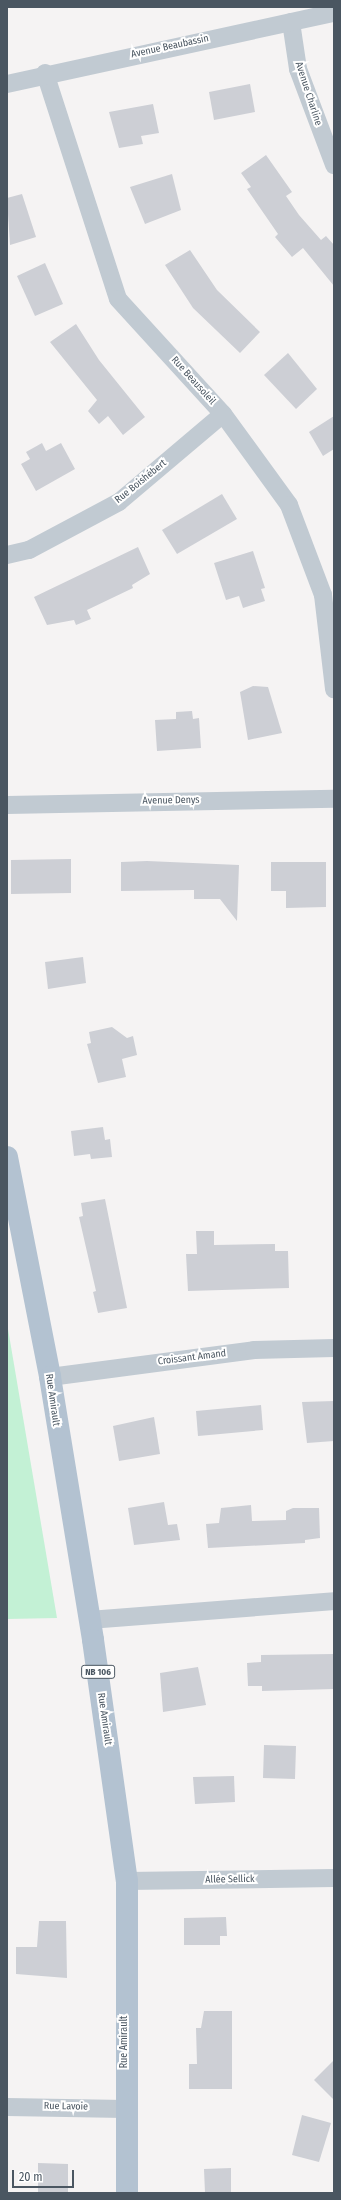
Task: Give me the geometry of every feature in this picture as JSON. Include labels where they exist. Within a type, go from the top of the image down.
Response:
[{"type":"main road","name":"Rue Amirault","points":[[7,1157],[50,1377],[89,1620],[127,1881],[125,2108],[127,2193]]},
{"type":"street","name":"Avenue Beaubassin","points":[[7,84],[45,73],[334,13]]},
{"type":"street","name":"Avenue Charline","points":[[291,22],[298,69],[334,165]]},
{"type":"street","name":"Rue Beausoleil","points":[[45,73],[118,299],[223,414],[289,505],[324,595],[334,689]]},
{"type":"street","name":"Rue Boishébert","points":[[7,555],[29,550],[119,502],[223,414]]},
{"type":"street","name":"Avenue Denys","points":[[7,805],[334,799]]},
{"type":"street","name":"Croissant Amand","points":[[50,1377],[254,1350],[334,1348]]},
{"type":"street","points":[[89,1620],[334,1601]]},
{"type":"street","name":"Allée Sellick","points":[[127,1881],[334,1878]]},
{"type":"street","name":"Rue Lavoie","points":[[7,2107],[125,2108]]},
{"type":"green space","points":[[7,1323],[57,1618],[7,1619]]},
{"type":"building","points":[[250,84],[255,112],[214,120],[209,92]]},
{"type":"building","points":[[153,104],[159,133],[141,136],[143,144],[119,148],[109,112]]},
{"type":"building","points":[[266,155],[292,192],[286,196],[299,215],[321,240],[326,236],[334,245],[334,286],[303,248],[292,257],[275,237],[278,234],[247,189],[251,187],[241,173]]},
{"type":"building","points":[[172,174],[181,210],[145,224],[130,187]]},
{"type":"building","points":[[22,194],[36,237],[10,245],[7,198]]},
{"type":"building","points":[[190,250],[217,290],[260,332],[240,353],[193,308],[165,265]]},
{"type":"building","points":[[45,263],[63,304],[35,316],[17,276]]},
{"type":"building","points":[[76,324],[99,360],[145,417],[123,435],[108,416],[99,424],[88,411],[97,400],[50,342]]},
{"type":"building","points":[[288,353],[317,389],[296,409],[264,375]]},
{"type":"building","points":[[334,416],[334,449],[323,456],[309,432]]},
{"type":"building","points":[[42,443],[46,451],[61,443],[75,469],[36,491],[21,464],[30,459],[26,452]]},
{"type":"building","points":[[222,494],[237,519],[177,554],[162,530]]},
{"type":"building","points":[[138,547],[150,574],[132,585],[133,588],[87,610],[91,619],[76,625],[74,620],[47,625],[34,597]]},
{"type":"building","points":[[253,551],[265,588],[261,589],[265,601],[243,608],[239,596],[226,600],[214,563]]},
{"type":"building","points":[[253,686],[268,687],[282,733],[248,740],[240,692]]},
{"type":"building","points":[[192,711],[193,719],[199,718],[201,748],[157,751],[155,720],[176,719],[176,712]]},
{"type":"building","points":[[71,859],[71,893],[11,894],[11,860]]},
{"type":"building","points":[[147,861],[239,865],[237,921],[220,899],[194,899],[194,890],[121,891],[121,862]]},
{"type":"building","points":[[271,862],[326,862],[326,907],[286,908],[286,891],[271,891]]},
{"type":"building","points":[[83,957],[86,983],[48,989],[45,962]]},
{"type":"building","points":[[112,1027],[127,1038],[133,1036],[137,1055],[122,1059],[126,1077],[98,1083],[87,1044],[91,1043],[89,1032]]},
{"type":"building","points":[[103,1127],[105,1140],[110,1139],[112,1157],[91,1159],[90,1154],[74,1156],[71,1131]]},
{"type":"building","points":[[105,1199],[127,1308],[98,1313],[93,1292],[96,1291],[79,1217],[83,1216],[81,1203]]},
{"type":"building","points":[[196,1231],[214,1231],[214,1245],[275,1244],[275,1251],[288,1251],[289,1288],[188,1291],[186,1254],[197,1254]]},
{"type":"building","points":[[334,1401],[334,1441],[307,1443],[302,1402]]},
{"type":"building","points":[[261,1405],[263,1430],[198,1436],[196,1411]]},
{"type":"building","points":[[154,1417],[160,1454],[119,1461],[113,1426]]},
{"type":"building","points":[[164,1502],[168,1525],[177,1524],[180,1540],[134,1545],[128,1508]]},
{"type":"building","points":[[251,1505],[252,1521],[286,1520],[286,1511],[293,1508],[319,1508],[320,1538],[305,1540],[305,1543],[208,1548],[206,1524],[219,1523],[221,1508]]},
{"type":"building","points":[[334,1654],[334,1689],[262,1691],[262,1686],[248,1686],[247,1663],[261,1662],[261,1655]]},
{"type":"building","points":[[198,1667],[206,1705],[163,1712],[160,1673]]},
{"type":"building","points":[[264,1745],[296,1746],[295,1779],[263,1778]]},
{"type":"building","points":[[234,1776],[235,1802],[195,1804],[193,1777]]},
{"type":"building","points":[[226,1917],[227,1936],[220,1936],[220,1945],[184,1945],[184,1918]]},
{"type":"building","points":[[39,1921],[66,1921],[67,1978],[16,1974],[16,1947],[37,1947]]},
{"type":"building","points":[[204,2011],[232,2011],[232,2089],[189,2089],[189,2064],[197,2064],[196,2028],[201,2028]]},
{"type":"building","points":[[334,2060],[334,2100],[314,2080]]},
{"type":"building","points":[[302,2115],[331,2123],[319,2162],[292,2155]]},
{"type":"building","points":[[38,2163],[68,2164],[68,2193],[38,2193]]},
{"type":"building","points":[[231,2168],[231,2193],[205,2193],[204,2169]]}]
